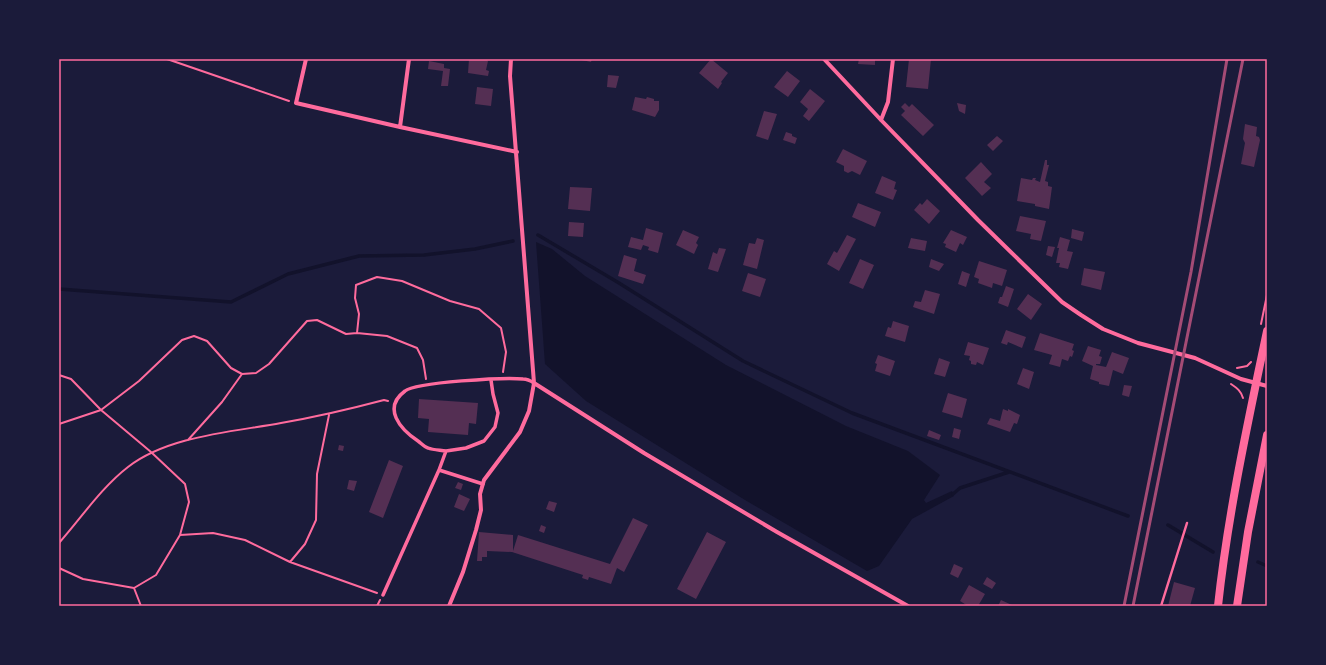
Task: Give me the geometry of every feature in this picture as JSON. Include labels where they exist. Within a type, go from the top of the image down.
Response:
[{"type":"main road","points":[[1218,606],[1227,534],[1235,487],[1267,331]]},
{"type":"main road","points":[[1237,606],[1248,532],[1267,435]]},
{"type":"street","points":[[306,59],[296,103],[517,152]]},
{"type":"street","points":[[400,127],[408,59]]},
{"type":"street","points":[[449,606],[463,572],[476,530],[481,510],[480,494],[484,480],[520,432],[528,411],[534,383],[510,76],[511,59]]},
{"type":"street","points":[[824,59],[880,120],[978,220],[1051,292],[1080,315],[1103,329],[1138,343],[1195,358],[1242,379],[1267,386]]},
{"type":"street","points":[[880,120],[888,102],[893,59]]},
{"type":"street","points":[[491,380],[498,413],[495,427],[484,441],[466,448],[446,451],[428,448],[402,429],[396,420],[394,409],[395,401],[406,390],[426,384],[501,379],[524,379],[534,383],[644,453],[908,606]]},
{"type":"street","points":[[383,594],[439,470],[446,451]]},
{"type":"street","points":[[439,470],[483,484]]},
{"type":"lane","points":[[1161,606],[1187,523]]},
{"type":"path","points":[[167,59],[296,103]]},
{"type":"path","points":[[357,333],[359,314],[355,298],[356,285],[377,276],[402,281],[450,301],[479,310],[501,328],[506,352],[501,379]]},
{"type":"path","points":[[59,424],[101,410],[139,381],[182,340],[194,336],[207,342],[231,368],[242,374],[256,373],[269,364],[307,321],[317,320],[346,334],[357,333],[387,336],[417,348],[423,360],[426,384]]},
{"type":"path","points":[[59,374],[71,379],[101,410],[151,452],[185,484],[189,502],[180,535],[156,575],[134,588],[83,579],[59,568]]},
{"type":"path","points":[[188,440],[212,414],[242,374]]},
{"type":"path","points":[[59,543],[113,480],[129,466],[151,452],[188,440],[329,414],[384,400],[395,401]]},
{"type":"path","points":[[290,562],[305,544],[316,520],[316,474],[329,414]]},
{"type":"path","points":[[180,535],[213,533],[245,540],[290,562],[383,594],[377,606]]},
{"type":"path","points":[[134,588],[141,606]]},
{"type":"shaded area","points":[[536,242],[552,249],[585,276],[726,365],[846,426],[908,451],[940,475],[924,500],[926,503],[952,491],[954,496],[912,519],[879,566],[867,571],[745,500],[586,401],[545,364]]},
{"type":"building","points":[[469,59],[486,59],[488,61],[486,70],[489,71],[488,76],[468,73]]},
{"type":"building","points":[[577,59],[592,59],[591,62]]},
{"type":"building","points":[[711,59],[728,73],[718,89],[699,73]]},
{"type":"building","points":[[859,59],[875,59],[875,65],[858,64]]},
{"type":"building","points":[[909,59],[931,59],[928,89],[906,87]]},
{"type":"building","points":[[429,61],[444,64],[444,68],[450,69],[448,86],[441,86],[443,71],[428,69]]},
{"type":"building","points":[[787,71],[800,81],[788,97],[774,87]]},
{"type":"building","points":[[608,75],[619,76],[616,88],[607,87]]},
{"type":"building","points":[[477,87],[493,89],[491,106],[475,104]]},
{"type":"building","points":[[810,89],[825,101],[809,121],[803,116],[808,109],[800,102]]},
{"type":"building","points":[[635,97],[646,99],[647,97],[654,99],[654,101],[659,101],[659,110],[655,117],[632,110]]},
{"type":"building","points":[[905,103],[909,107],[912,104],[934,125],[923,136],[901,115],[905,111],[901,107]]},
{"type":"building","points":[[957,103],[966,105],[965,114],[959,111]]},
{"type":"building","points":[[764,111],[777,114],[768,140],[756,136]]},
{"type":"building","points":[[1245,124],[1257,127],[1256,136],[1259,137],[1260,140],[1254,167],[1241,164],[1245,143],[1243,139]]},
{"type":"building","points":[[786,132],[797,138],[795,144],[783,140]]},
{"type":"building","points":[[997,136],[1003,141],[993,151],[987,145]]},
{"type":"building","points":[[843,149],[867,161],[860,175],[852,171],[848,173],[844,171],[844,166],[836,162]]},
{"type":"building","points":[[1045,160],[1047,160],[1047,165],[1049,165],[1045,181],[1048,182],[1048,186],[1052,187],[1049,209],[1035,206],[1035,204],[1017,201],[1021,178],[1032,180],[1033,178],[1036,178],[1035,180],[1040,182]]},
{"type":"building","points":[[981,162],[992,174],[984,182],[991,188],[982,196],[965,178]]},
{"type":"building","points":[[882,176],[896,182],[894,189],[897,190],[893,200],[875,193]]},
{"type":"building","points":[[570,187],[592,188],[590,211],[568,209]]},
{"type":"building","points":[[927,199],[940,211],[929,224],[914,210],[920,203],[922,205]]},
{"type":"building","points":[[858,203],[881,212],[875,227],[852,217]]},
{"type":"building","points":[[1020,216],[1046,221],[1041,241],[1030,239],[1031,234],[1016,231]]},
{"type":"building","points":[[569,222],[584,223],[583,237],[568,236]]},
{"type":"building","points":[[646,228],[663,233],[658,253],[648,250],[649,247],[643,245],[641,250],[628,247],[631,237],[643,240]]},
{"type":"building","points":[[1072,229],[1084,232],[1082,241],[1071,238]]},
{"type":"building","points":[[683,230],[699,237],[696,243],[698,245],[694,254],[676,245]]},
{"type":"building","points":[[951,230],[967,237],[963,245],[960,243],[956,252],[945,247],[946,244],[943,243]]},
{"type":"building","points":[[847,235],[856,239],[839,271],[827,264],[834,251],[837,253]]},
{"type":"building","points":[[1060,237],[1070,240],[1067,251],[1073,252],[1068,269],[1059,267],[1060,263],[1056,263],[1059,248],[1057,248]]},
{"type":"building","points":[[757,238],[764,240],[757,269],[743,265],[749,243],[755,244]]},
{"type":"building","points":[[911,238],[927,241],[925,251],[908,248]]},
{"type":"building","points":[[1048,246],[1055,247],[1052,257],[1046,255]]},
{"type":"building","points":[[719,248],[726,249],[718,272],[708,269],[713,252],[717,254]]},
{"type":"building","points":[[624,255],[637,259],[634,271],[646,275],[643,284],[618,276]]},
{"type":"building","points":[[860,259],[874,265],[863,289],[849,283]]},
{"type":"building","points":[[931,259],[944,264],[939,271],[929,267]]},
{"type":"building","points":[[979,261],[1007,270],[1002,286],[993,283],[992,288],[978,283],[979,279],[974,277]]},
{"type":"building","points":[[1084,268],[1105,272],[1101,290],[1081,285]]},
{"type":"building","points":[[962,271],[970,274],[966,287],[958,284]]},
{"type":"building","points":[[748,273],[766,279],[760,297],[742,291]]},
{"type":"building","points":[[1006,286],[1014,289],[1008,307],[998,303]]},
{"type":"building","points":[[925,290],[940,294],[934,314],[913,307],[915,301],[921,302]]},
{"type":"building","points":[[1028,294],[1042,304],[1031,320],[1017,309]]},
{"type":"building","points":[[893,321],[909,326],[905,342],[885,336],[888,327],[891,328]]},
{"type":"building","points":[[1006,330],[1026,337],[1022,348],[1008,342],[1007,345],[1001,343]]},
{"type":"building","points":[[1040,333],[1074,344],[1072,357],[1070,356],[1068,361],[1062,359],[1060,367],[1049,364],[1052,355],[1034,350]]},
{"type":"building","points":[[968,342],[989,348],[983,365],[977,362],[976,365],[971,364],[971,361],[969,360],[970,356],[964,355]]},
{"type":"building","points":[[1088,346],[1101,350],[1099,356],[1102,357],[1100,364],[1096,365],[1106,367],[1112,352],[1129,358],[1123,374],[1113,370],[1109,386],[1099,384],[1099,382],[1090,379],[1093,366],[1082,361]]},
{"type":"building","points":[[878,355],[895,361],[890,376],[875,371],[877,364],[875,363]]},
{"type":"building","points":[[939,358],[950,362],[945,377],[934,374]]},
{"type":"building","points":[[1023,368],[1034,372],[1029,389],[1017,384]]},
{"type":"building","points":[[1124,385],[1132,386],[1129,397],[1122,395]]},
{"type":"building","points":[[948,393],[967,399],[962,418],[942,412]]},
{"type":"building","points":[[419,399],[478,403],[476,424],[469,423],[468,435],[428,432],[429,419],[418,418]]},
{"type":"building","points":[[1003,409],[1008,411],[1008,409],[1020,415],[1017,424],[1014,423],[1010,432],[987,424],[990,418],[1000,421]]},
{"type":"building","points":[[954,428],[961,430],[959,439],[952,437]]},
{"type":"building","points":[[929,430],[941,435],[939,440],[927,436]]},
{"type":"building","points":[[339,445],[344,446],[343,451],[338,450]]},
{"type":"building","points":[[389,460],[403,466],[383,518],[369,512]]},
{"type":"building","points":[[349,480],[357,481],[354,491],[347,489]]},
{"type":"building","points":[[458,482],[463,484],[461,490],[455,488]]},
{"type":"building","points":[[459,494],[470,499],[464,511],[454,507]]},
{"type":"building","points":[[549,501],[557,503],[554,512],[546,509]]},
{"type":"building","points":[[633,518],[648,525],[624,572],[617,568],[611,584],[589,577],[588,580],[582,578],[583,575],[512,552],[487,551],[487,557],[482,557],[482,561],[477,561],[479,532],[513,535],[513,551],[518,535],[610,564]]},
{"type":"building","points":[[541,525],[546,527],[544,533],[539,531]]},
{"type":"building","points":[[707,532],[726,542],[696,599],[677,589]]},
{"type":"building","points":[[954,564],[963,568],[958,578],[950,574]]},
{"type":"building","points":[[987,577],[996,583],[992,589],[983,584]]},
{"type":"building","points":[[1174,582],[1195,588],[1190,606],[1168,606]]},
{"type":"building","points":[[969,585],[985,594],[978,606],[968,606],[960,601]]},
{"type":"building","points":[[1001,600],[1014,606],[998,606]]},
{"type":"waterway","points":[[538,235],[619,283],[743,361],[852,413],[1128,516]]},
{"type":"waterway","points":[[59,289],[231,302],[288,274],[359,256],[424,255],[475,249],[513,241]]},
{"type":"waterway","points":[[953,494],[960,488],[1009,472]]},
{"type":"waterway","points":[[1168,525],[1213,552]]},
{"type":"waterway","points":[[1258,562],[1267,566]]},
{"type":"railway","points":[[1124,606],[1191,272],[1227,59]]},
{"type":"railway","points":[[1133,606],[1243,59]]}]
